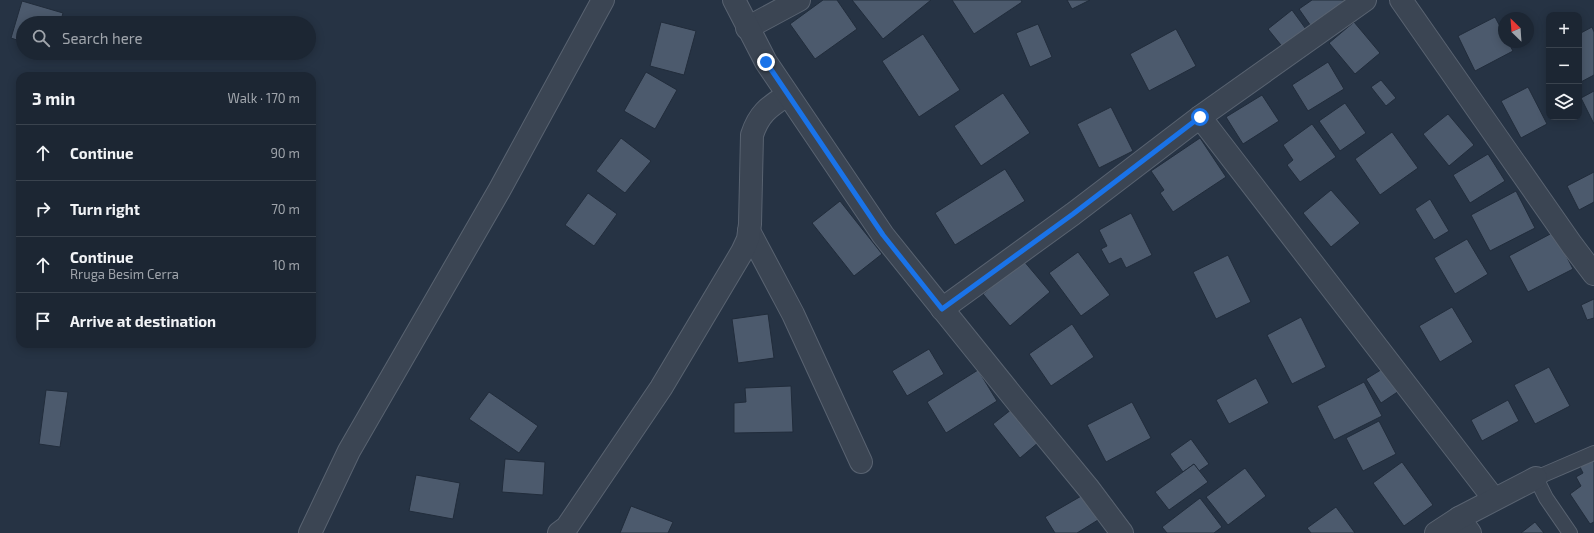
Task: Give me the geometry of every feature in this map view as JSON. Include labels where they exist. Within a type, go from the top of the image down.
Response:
[{"type":"street","points":[[310,533],[349,451],[500,189],[603,0]]},
{"type":"street","points":[[734,0],[747,28],[787,95],[883,235],[1089,489],[1122,533]]},
{"type":"street","points":[[747,28],[799,0]]},
{"type":"street","points":[[942,309],[1073,214],[1200,117],[1365,0]]},
{"type":"street","points":[[1401,0],[1572,246],[1594,274]]},
{"type":"street","points":[[559,533],[567,527],[660,388],[742,252],[749,231],[752,135],[756,123],[765,110],[787,95]]},
{"type":"street","points":[[1200,117],[1494,500]]},
{"type":"street","points":[[749,231],[793,314],[861,462]]},
{"type":"street","points":[[1436,533],[1465,526],[1494,500],[1536,478]]},
{"type":"lane","points":[[1570,533],[1546,498],[1536,478],[1594,453]]},
{"type":"building","points":[[823,0],[837,0],[857,29],[815,59],[790,24]]},
{"type":"building","points":[[852,0],[931,0],[883,39]]},
{"type":"building","points":[[952,0],[1021,0],[1022,2],[974,34]]},
{"type":"building","points":[[1067,0],[1090,0],[1072,9]]},
{"type":"building","points":[[1312,0],[1353,0],[1313,29],[1299,9]]},
{"type":"building","points":[[22,1],[63,13],[62,16],[18,16]]},
{"type":"building","points":[[1292,10],[1308,32],[1285,50],[1268,29]]},
{"type":"building","points":[[1495,17],[1498,23],[1498,48],[1511,48],[1513,51],[1475,71],[1458,36]]},
{"type":"building","points":[[16,21],[16,40],[11,38]]},
{"type":"building","points":[[661,22],[696,31],[684,75],[650,66]]},
{"type":"building","points":[[1354,22],[1380,53],[1355,74],[1329,43]]},
{"type":"building","points":[[1038,24],[1052,57],[1030,67],[1016,33]]},
{"type":"building","points":[[1592,27],[1594,32],[1594,75],[1582,81],[1582,48],[1582,32]]},
{"type":"building","points":[[1176,29],[1196,66],[1149,91],[1130,54]]},
{"type":"building","points":[[923,34],[960,90],[919,117],[882,61]]},
{"type":"building","points":[[1328,62],[1344,89],[1308,111],[1292,85]]},
{"type":"building","points":[[646,72],[677,90],[655,129],[624,111]]},
{"type":"building","points":[[1381,80],[1396,98],[1386,106],[1371,87]]},
{"type":"building","points":[[1528,87],[1547,124],[1521,138],[1501,101]]},
{"type":"building","points":[[1594,91],[1594,124],[1582,100],[1582,97]]},
{"type":"building","points":[[1003,93],[1030,133],[981,166],[954,126]]},
{"type":"building","points":[[1262,95],[1279,121],[1243,144],[1226,117]]},
{"type":"building","points":[[1345,103],[1366,133],[1340,151],[1319,121]]},
{"type":"building","points":[[1111,107],[1133,151],[1099,168],[1077,124]]},
{"type":"building","points":[[1448,114],[1474,145],[1449,166],[1423,134]]},
{"type":"building","points":[[1312,124],[1336,157],[1300,182],[1287,165],[1293,160],[1283,145]]},
{"type":"building","points":[[1392,132],[1418,168],[1380,195],[1355,159]]},
{"type":"building","points":[[621,138],[651,161],[625,193],[596,171]]},
{"type":"building","points":[[1200,138],[1226,177],[1173,212],[1160,193],[1164,190],[1151,171]]},
{"type":"building","points":[[1488,154],[1505,181],[1470,203],[1453,175]]},
{"type":"building","points":[[1005,169],[1025,201],[955,245],[935,213]]},
{"type":"building","points":[[1594,172],[1594,202],[1579,210],[1567,186]]},
{"type":"building","points":[[1331,190],[1360,223],[1331,247],[1303,213]]},
{"type":"building","points":[[1516,191],[1535,228],[1490,251],[1471,215]]},
{"type":"building","points":[[588,193],[617,214],[594,246],[565,225]]},
{"type":"building","points":[[1430,199],[1449,231],[1434,240],[1415,209]]},
{"type":"building","points":[[840,201],[882,254],[854,276],[812,223]]},
{"type":"building","points":[[1131,213],[1152,255],[1126,268],[1121,258],[1109,264],[1101,249],[1107,246],[1099,230]]},
{"type":"building","points":[[1554,232],[1573,269],[1528,292],[1509,256]]},
{"type":"building","points":[[1467,239],[1488,274],[1455,294],[1434,258]]},
{"type":"building","points":[[1078,252],[1110,295],[1081,316],[1049,273]]},
{"type":"building","points":[[1228,255],[1251,302],[1216,319],[1193,272]]},
{"type":"building","points":[[1023,260],[1050,292],[1010,326],[983,294]]},
{"type":"building","points":[[1594,299],[1594,318],[1587,320],[1581,305]]},
{"type":"building","points":[[1452,307],[1473,342],[1440,362],[1419,326]]},
{"type":"building","points":[[768,314],[774,358],[738,363],[732,319]]},
{"type":"building","points":[[1301,317],[1326,367],[1292,384],[1267,335]]},
{"type":"building","points":[[1072,324],[1094,357],[1051,386],[1029,354]]},
{"type":"building","points":[[929,349],[944,374],[907,396],[892,371]]},
{"type":"building","points":[[1549,367],[1570,406],[1535,424],[1514,385]]},
{"type":"building","points":[[1384,368],[1399,391],[1381,403],[1366,379]]},
{"type":"building","points":[[978,370],[997,401],[946,433],[927,402]]},
{"type":"building","points":[[1256,378],[1269,403],[1229,424],[1216,400]]},
{"type":"building","points":[[1364,382],[1382,416],[1334,440],[1317,406]]},
{"type":"building","points":[[791,386],[793,432],[734,433],[734,403],[746,402],[745,388]]},
{"type":"building","points":[[46,390],[68,392],[60,447],[39,444]]},
{"type":"building","points":[[489,392],[538,426],[519,453],[469,419]]},
{"type":"building","points":[[1508,400],[1519,421],[1482,441],[1471,420]]},
{"type":"building","points":[[1132,402],[1151,438],[1106,462],[1087,425]]},
{"type":"building","points":[[1012,409],[1039,442],[1020,458],[993,424]]},
{"type":"building","points":[[1379,421],[1396,454],[1363,471],[1346,438]]},
{"type":"building","points":[[1191,439],[1209,464],[1199,471],[1194,464],[1183,472],[1170,454]]},
{"type":"building","points":[[1594,458],[1594,522],[1590,524],[1570,494],[1581,486],[1576,477],[1583,473],[1580,467]]},
{"type":"building","points":[[505,459],[545,462],[543,495],[502,492]]},
{"type":"building","points":[[1402,462],[1433,505],[1404,526],[1373,483]]},
{"type":"building","points":[[1194,464],[1208,482],[1169,510],[1155,492]]},
{"type":"building","points":[[1245,468],[1266,496],[1228,525],[1206,497]]},
{"type":"building","points":[[416,475],[460,483],[453,519],[409,511]]},
{"type":"building","points":[[1083,495],[1098,520],[1077,533],[1055,533],[1045,517]]},
{"type":"building","points":[[1200,498],[1222,527],[1214,533],[1167,533],[1162,527]]},
{"type":"building","points":[[631,506],[673,522],[668,533],[620,533]]},
{"type":"building","points":[[1336,507],[1355,533],[1311,533],[1307,528]]},
{"type":"building","points":[[1535,522],[1544,533],[1521,533]]},
{"type":"route","points":[[766,62],[883,235],[942,309],[1073,214],[1200,117]]}]
